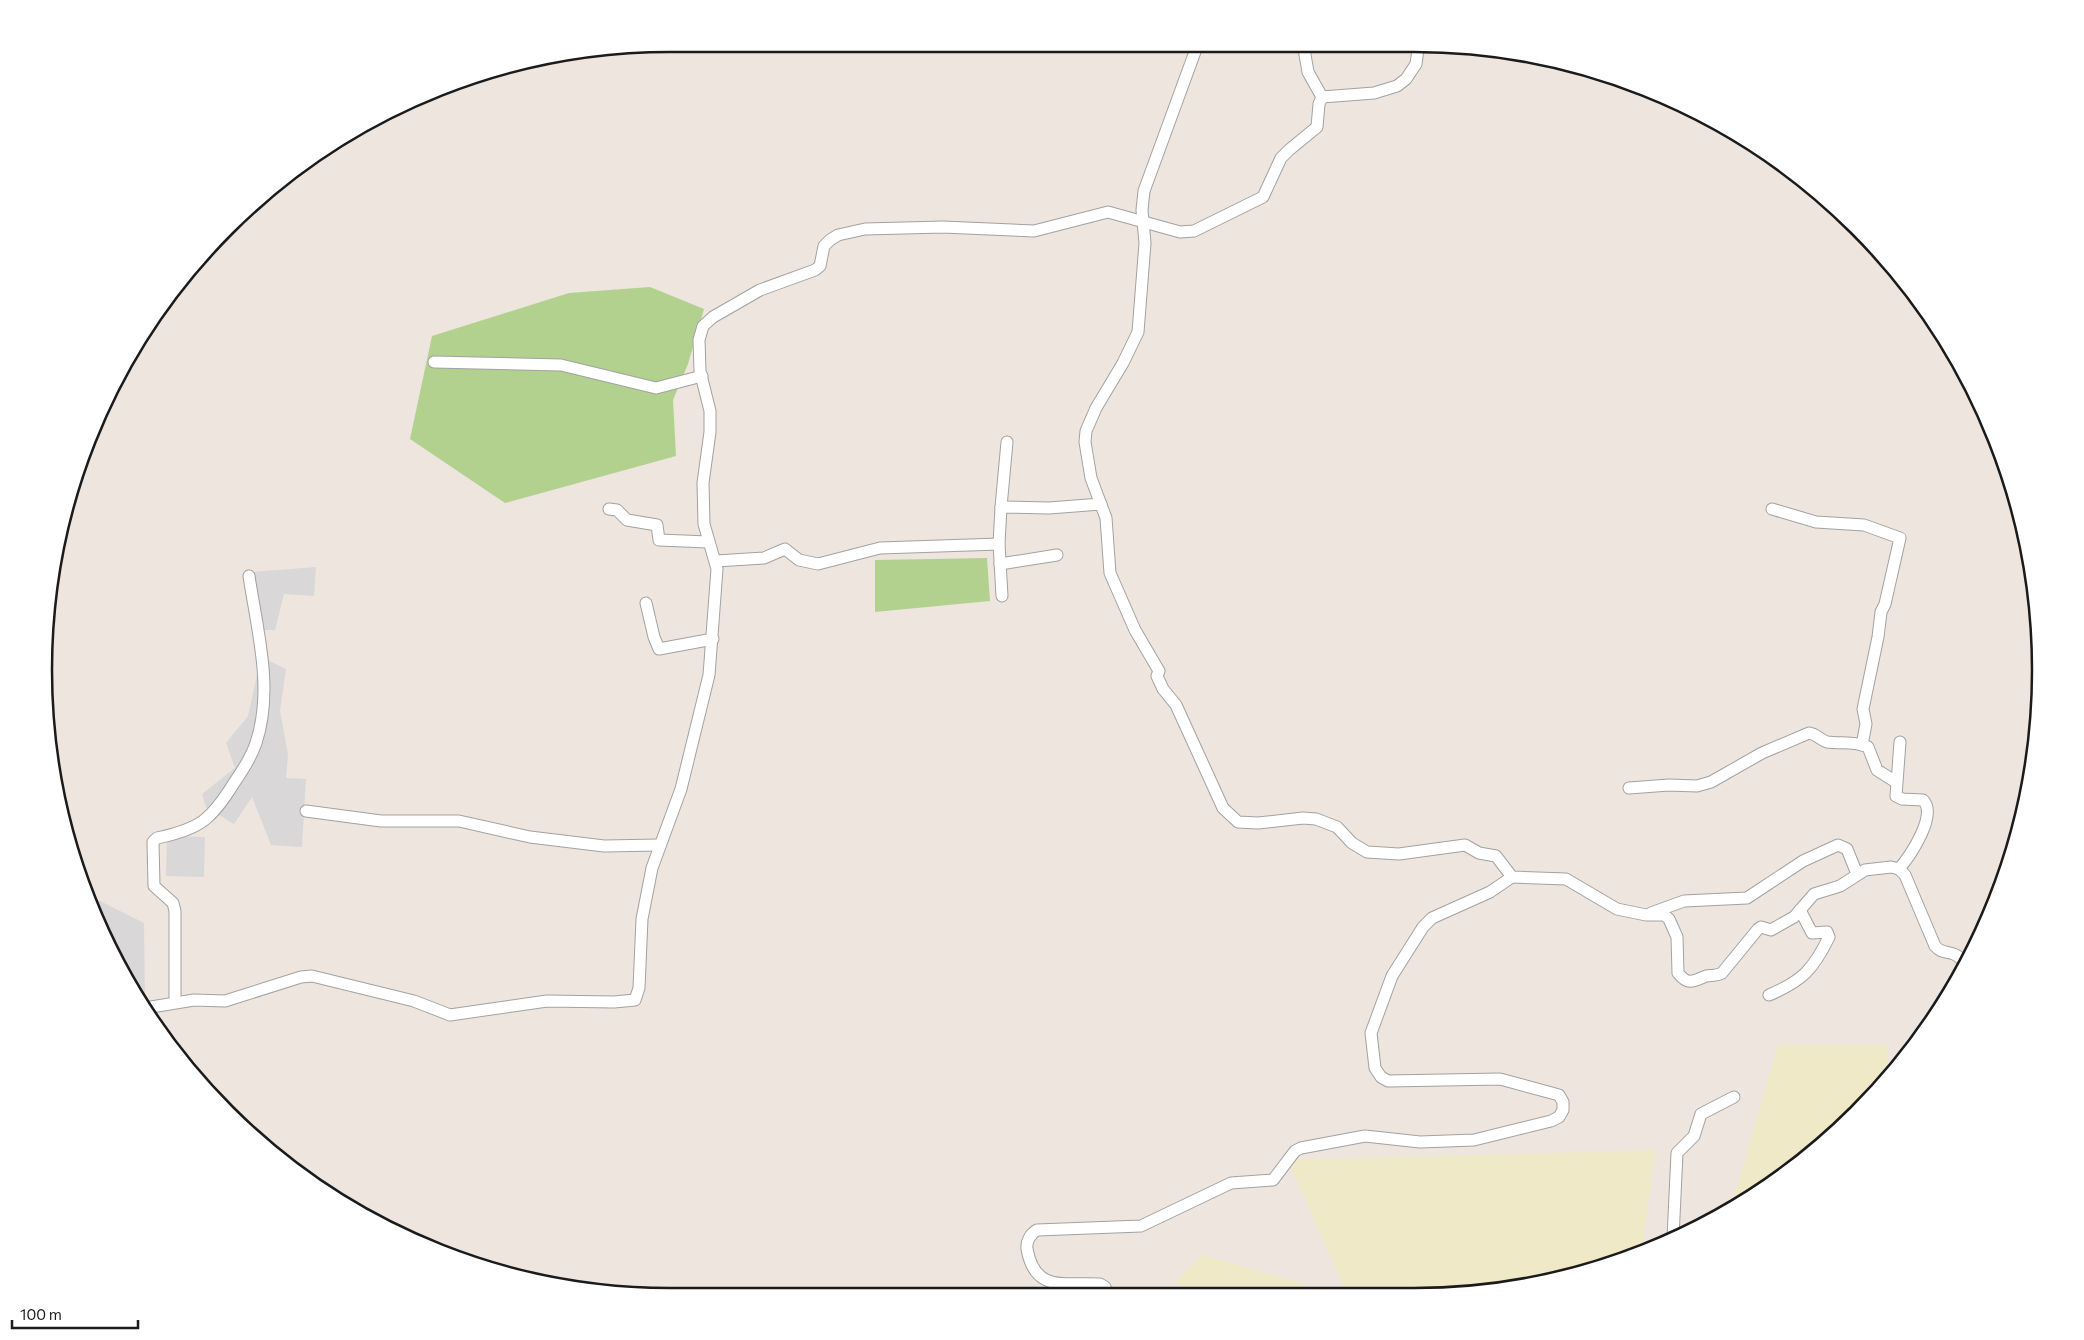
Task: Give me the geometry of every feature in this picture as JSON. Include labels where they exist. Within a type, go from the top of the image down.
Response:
[{"type":"street","points":[[1195,52],[1144,191],[1143,221],[1145,243],[1138,332],[1124,363],[1096,408],[1084,436],[1089,472],[1106,518],[1108,565],[1118,594],[1143,645],[1159,671],[1157,676],[1163,689],[1176,705],[1223,808],[1230,818],[1238,822],[1251,823],[1303,818],[1326,821],[1337,827],[1352,844],[1367,852],[1399,854],[1465,845],[1479,853],[1496,856],[1512,877]]},
{"type":"street","points":[[1305,52],[1308,72],[1322,97]]},
{"type":"street","points":[[1322,97],[1374,93],[1397,86],[1406,79],[1416,64],[1418,52]]},
{"type":"street","points":[[153,1006],[194,1000],[224,1001],[312,976],[414,1002],[450,1015],[546,1002],[614,1002],[635,1000],[639,988],[642,918],[652,868],[681,789],[709,675],[717,593],[716,561],[708,542],[704,524],[703,483],[710,432],[710,411],[698,351],[703,326],[713,317],[760,290],[815,270],[820,266],[824,246],[830,240],[865,229],[898,226],[1034,231],[1108,212],[1187,233],[1263,197],[1281,158],[1317,127],[1318,104],[1322,97]]},
{"type":"street","points":[[434,362],[561,365],[656,388],[702,376]]},
{"type":"street","points":[[1002,596],[999,544],[1007,442]]},
{"type":"street","points":[[1001,507],[1049,508],[1101,504]]},
{"type":"street","points":[[609,509],[617,510],[627,520],[657,525],[659,540],[708,542]]},
{"type":"street","points":[[1772,509],[1816,522],[1864,525],[1900,538],[1885,604],[1881,612],[1878,637],[1863,709],[1866,724],[1862,745]]},
{"type":"street","points":[[716,561],[764,558],[782,549],[788,550],[799,560],[818,564],[876,549],[999,544]]},
{"type":"street","points":[[1000,564],[1057,555]]},
{"type":"street","points":[[175,1002],[176,911],[173,904],[154,886],[153,842],[157,838],[194,829],[216,810],[249,761],[256,743],[264,695],[264,672],[248,576]]},
{"type":"street","points":[[646,603],[654,637],[659,649],[712,639]]},
{"type":"street","points":[[1629,788],[1669,785],[1696,786],[1711,782],[1762,753],[1810,733],[1827,742],[1868,747],[1877,770],[1896,782]]},
{"type":"street","points":[[1899,869],[1919,843],[1926,806],[1923,800],[1899,798],[1896,796],[1900,742]]},
{"type":"street","points":[[306,811],[400,822],[448,820],[530,837],[604,846],[659,845]]},
{"type":"street","points":[[1646,915],[1684,902],[1747,898],[1803,861],[1838,845],[1847,849],[1856,874]]},
{"type":"street","points":[[1105,1288],[1100,1284],[1048,1282],[1038,1277],[1032,1269],[1027,1250],[1028,1241],[1032,1234],[1037,1230],[1141,1226],[1231,1183],[1273,1180],[1295,1152],[1301,1148],[1366,1136],[1420,1142],[1474,1140],[1551,1121],[1559,1117],[1563,1110],[1563,1102],[1555,1093],[1491,1078],[1388,1081],[1377,1072],[1373,1060],[1372,1027],[1388,985],[1426,923],[1432,918],[1490,892],[1512,877],[1566,879],[1617,909],[1646,915],[1664,916],[1669,919],[1677,937],[1678,973],[1685,980],[1695,982],[1707,976],[1722,973],[1746,942],[1761,927],[1771,930],[1788,921],[1814,894],[1840,886],[1865,870],[1881,867],[1899,869],[1905,875],[1935,946],[1941,952],[1957,954],[1960,958]]},
{"type":"street","points":[[1769,995],[1792,985],[1802,978],[1829,937],[1827,932],[1812,933],[1800,910]]},
{"type":"street","points":[[1673,1230],[1677,1152],[1694,1136],[1701,1114],[1734,1097]]},
{"type":"shaded area","points":[[316,567],[314,596],[284,594],[275,630],[261,630],[251,572]]},
{"type":"shaded area","points":[[261,657],[286,669],[280,711],[288,754],[286,778],[306,779],[302,847],[271,845],[252,797],[234,824],[206,807],[202,794],[235,768],[226,743],[248,716]]},
{"type":"shaded area","points":[[167,836],[205,837],[204,877],[166,876]]},
{"type":"shaded area","points":[[98,900],[144,923],[145,994],[116,943]]},
{"type":"shaded area","points":[[1778,1045],[1888,1045],[1889,1064],[1851,1107],[1790,1160],[1734,1198]]},
{"type":"shaded area","points":[[1655,1150],[1643,1243],[1612,1255],[1534,1276],[1495,1282],[1414,1288],[1344,1288],[1288,1160]]},
{"type":"shaded area","points":[[1203,1255],[1304,1284],[1302,1288],[1184,1288],[1175,1281]]},
{"type":"green space","points":[[650,287],[704,309],[688,364],[673,400],[676,456],[505,503],[410,439],[432,336],[569,293]]},
{"type":"green space","points":[[987,558],[990,601],[875,612],[875,560]]}]
